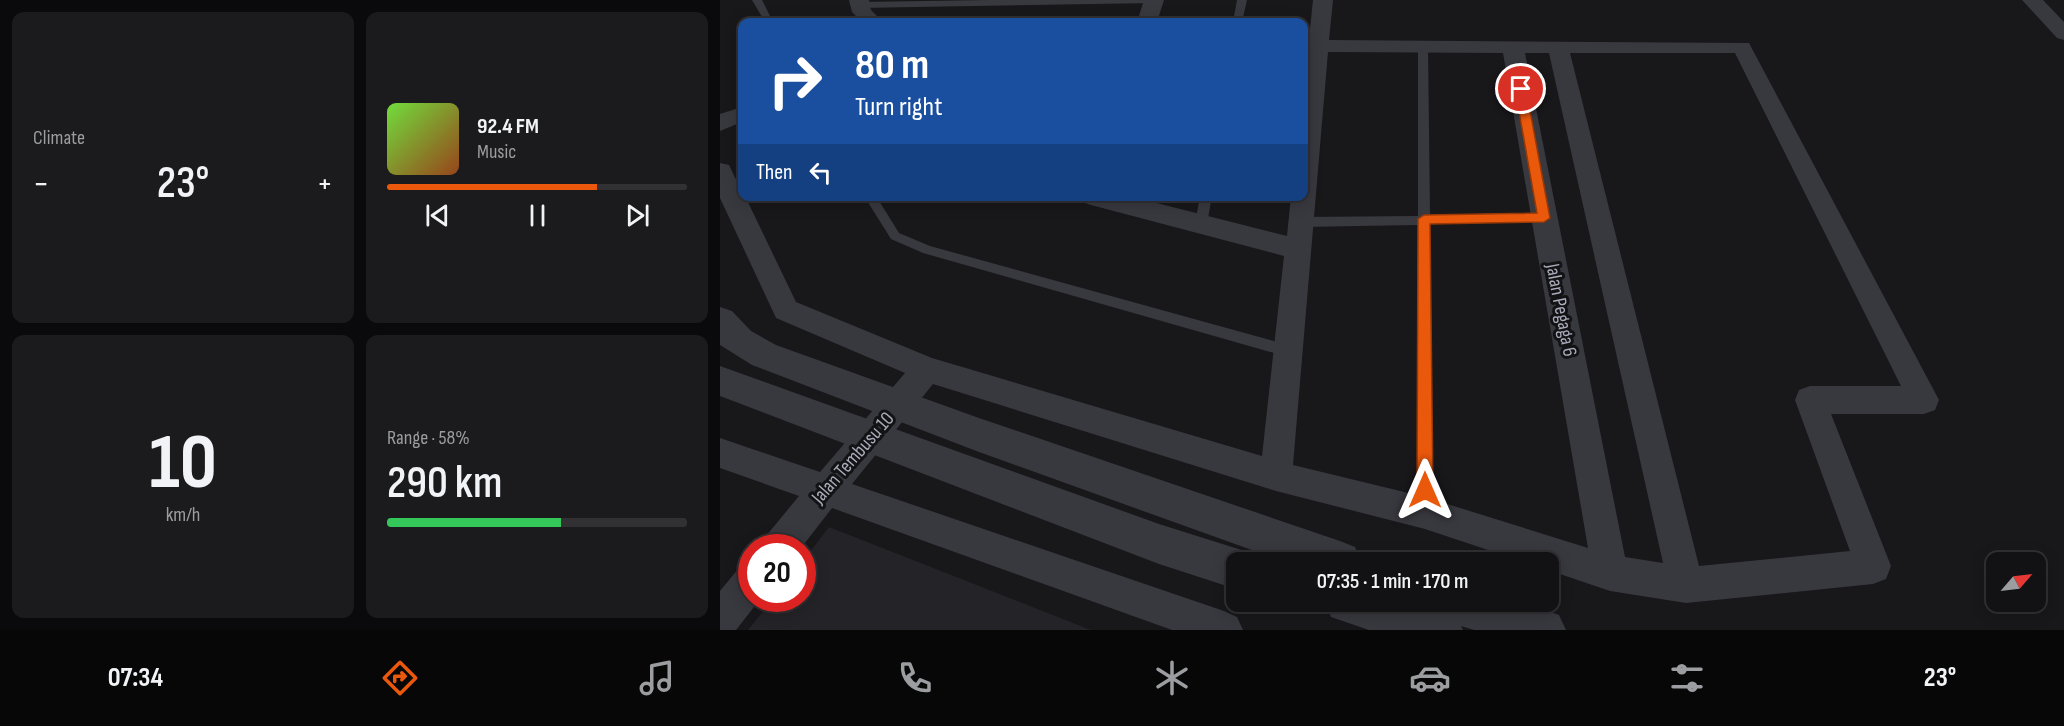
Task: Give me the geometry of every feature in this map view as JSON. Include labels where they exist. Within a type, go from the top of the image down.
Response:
[{"type":"street","points":[[1148,18],[1154,0]]},
{"type":"street","points":[[1308,142],[1317,38],[1323,0]]},
{"type":"street","points":[[2031,0],[2064,34]]},
{"type":"street","points":[[859,2],[870,18]]},
{"type":"street","points":[[720,171],[786,310],[927,369],[1276,476],[1425,513],[1610,573],[1686,585],[1873,566],[1810,400],[1924,400],[1742,47],[1423,46],[1317,38]]},
{"type":"street","name":"Jalan Pegaga 6","points":[[1513,47],[1610,573]]},
{"type":"street","points":[[1558,47],[1686,585]]},
{"type":"street","points":[[720,123],[738,116]]},
{"type":"street","points":[[1108,201],[1298,249]]},
{"type":"street","points":[[1276,476],[1303,201]]},
{"type":"street","points":[[720,321],[726,330],[744,346],[897,406],[1079,468],[1312,552]]},
{"type":"street","name":"Jalan Tembusu 10","points":[[789,534],[927,369]]},
{"type":"street","points":[[720,381],[1159,544],[1226,565]]},
{"type":"street","points":[[720,453],[826,488],[1224,630]]},
{"type":"street","points":[[720,620],[738,598]]},
{"type":"street","points":[[1383,612],[1441,630]]},
{"type":"street","points":[[1485,612],[1544,630]]},
{"type":"lane","points":[[757,0],[767,18]]},
{"type":"lane","points":[[859,2],[1154,0]]},
{"type":"lane","points":[[1239,18],[1242,0]]},
{"type":"lane","points":[[1423,46],[1425,513]]},
{"type":"lane","points":[[873,201],[896,236],[927,250],[1288,351]]},
{"type":"lane","points":[[1201,224],[1205,201]]},
{"type":"lane","points":[[1301,222],[1544,218]]},
{"type":"shaded area","points":[[829,527],[1091,630],[748,630],[763,612],[816,612],[816,544]]},
{"type":"route","points":[[1425,490],[1424,219],[1544,218],[1521,89]]}]
